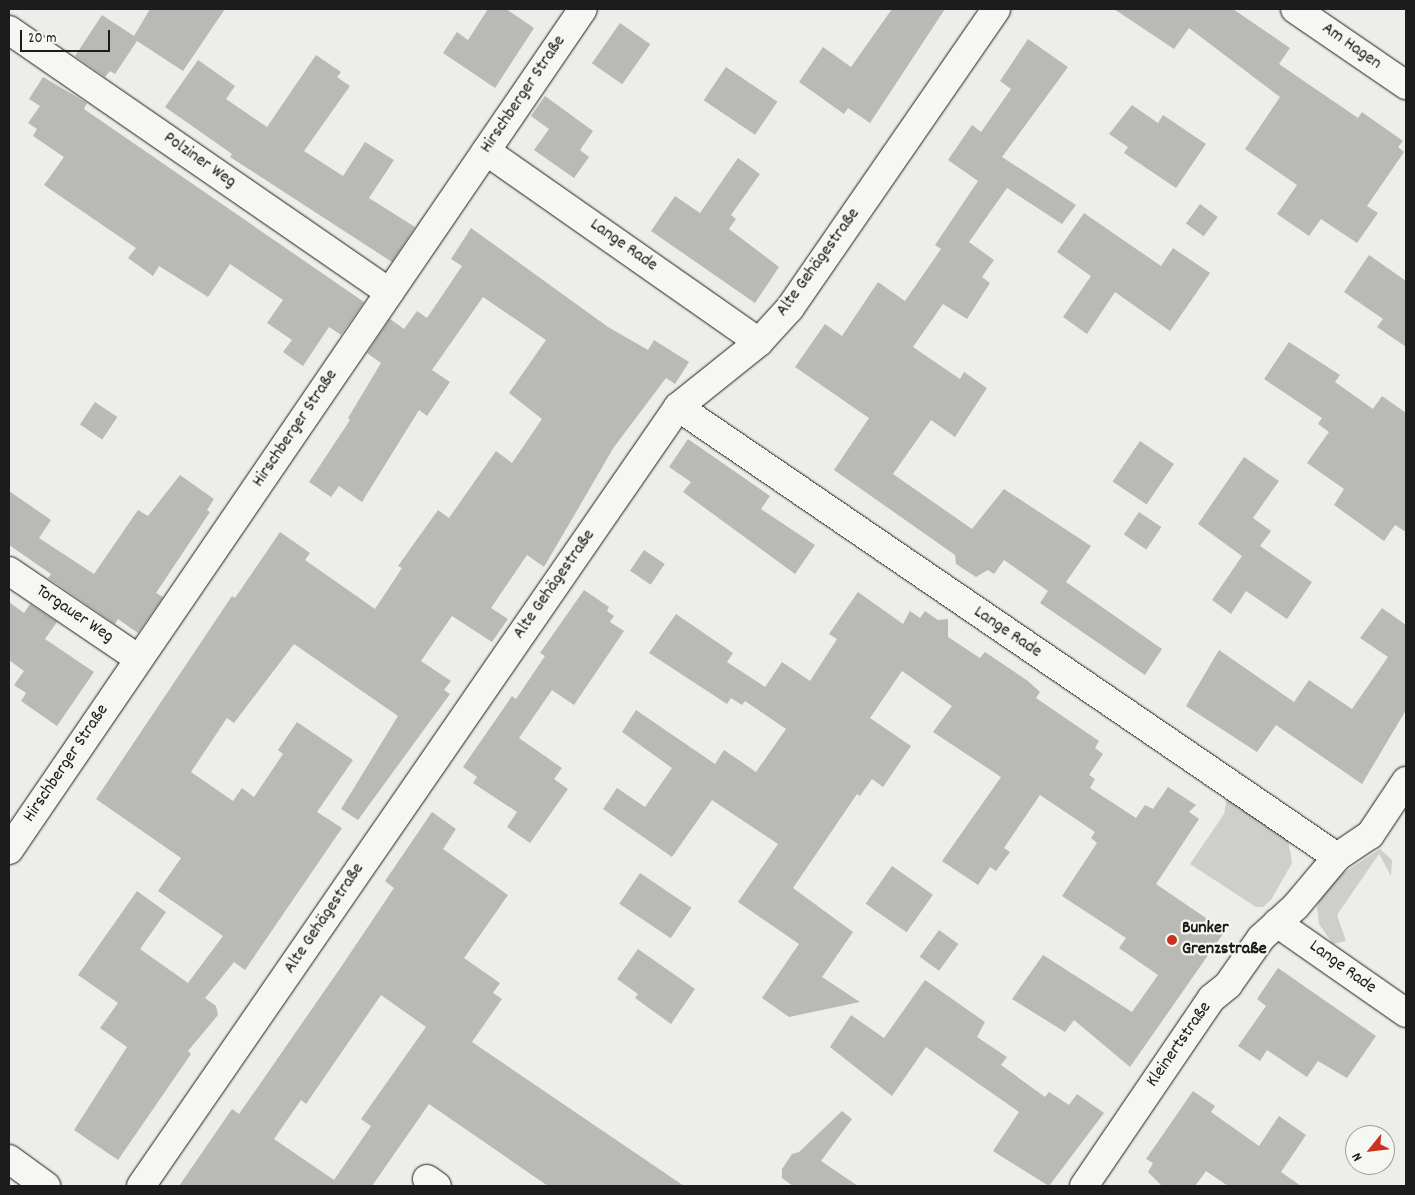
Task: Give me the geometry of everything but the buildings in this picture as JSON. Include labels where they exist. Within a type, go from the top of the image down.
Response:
[{"type":"street","name":"Hirschberger Straße","points":[[9,849],[583,9]]},
{"type":"street","name":"Alte Gehägestraße","points":[[141,1186],[678,407],[759,342],[790,308],[996,9]]},
{"type":"street","name":"Am Hagen","points":[[1295,9],[1406,85]]},
{"type":"street","name":"Polziner Weg","points":[[9,30],[390,292]]},
{"type":"street","name":"Lange Rade","points":[[486,151],[759,342]]},
{"type":"street","name":"Lange Rade","points":[[678,407],[1337,857]]},
{"type":"street","name":"Torgauer Weg","points":[[9,571],[139,659]]},
{"type":"street","name":"Kleinertstraße","points":[[1084,1186],[1212,998],[1228,985],[1261,938],[1337,857],[1370,835],[1406,781]]},
{"type":"street","name":"Lange Rade","points":[[1277,923],[1406,1014]]},
{"type":"street","points":[[9,1159],[46,1186]]},
{"type":"shaded area","points":[[1227,797],[1288,839],[1292,863],[1271,900],[1263,907],[1256,907],[1190,864],[1224,814]]},
{"type":"shaded area","points":[[1380,849],[1392,860],[1391,876],[1379,854],[1337,915],[1346,941],[1333,944],[1319,924],[1317,907],[1320,897],[1333,880]]},
{"type":"place","name":"Bunker Grenzstraße","points":[[1172,940]]}]
